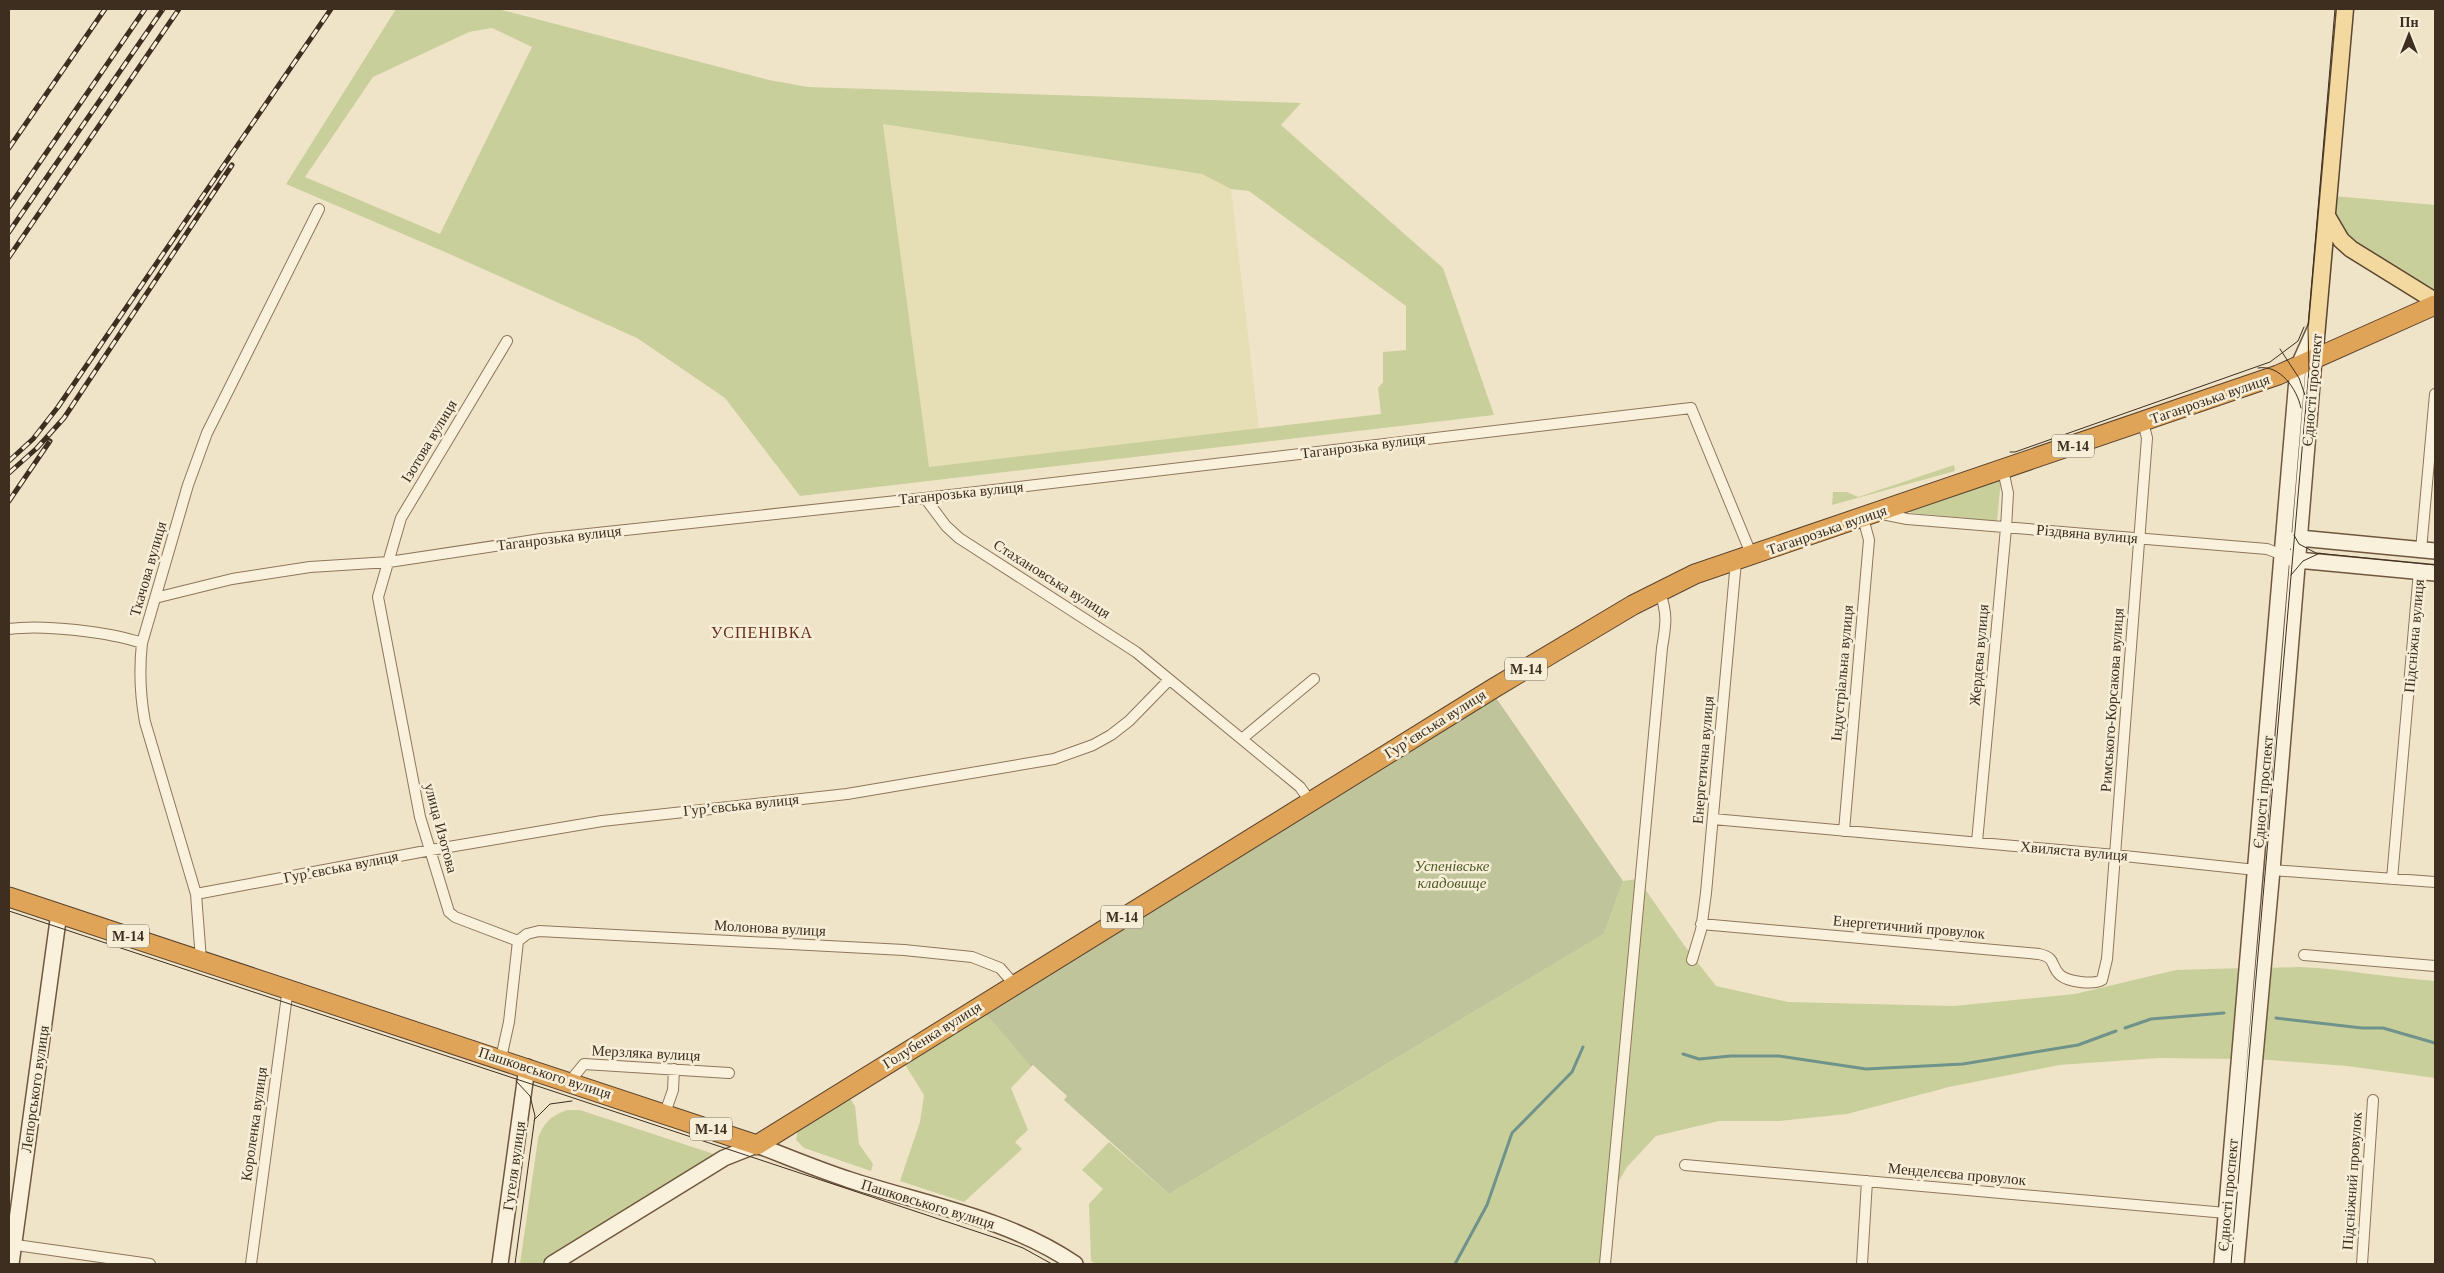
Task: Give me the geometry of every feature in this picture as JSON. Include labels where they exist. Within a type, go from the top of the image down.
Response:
[{"type":"highway","name":"Таганрозька вулиця","points":[[1744,558],[1871,516],[1904,512],[2003,470],[2306,363],[2435,305]]},
{"type":"highway","name":"Гур’євська вулиця","points":[[1310,801],[1659,590],[1695,574],[1744,558]]},
{"type":"highway","name":"Голубенка вулиця","points":[[757,1145],[1310,801]]},
{"type":"highway","name":"Пашковського вулиця","points":[[9,897],[501,1058],[757,1145]]},
{"type":"main road","name":"Єдності проспект","points":[[2222,1264],[2256,870],[2306,363],[2317,324],[2345,9]]},
{"type":"main road","points":[[2327,216],[2341,240],[2351,249],[2435,301]]},
{"type":"main road","name":"Єдності проспект","points":[[2236,1264],[2272,870],[2288,553],[2299,538],[2306,363]]},
{"type":"main road","points":[[2299,538],[2428,550]]},
{"type":"main road","name":"Підсніжна вулиця","points":[[2420,572],[2428,550]]},
{"type":"main road","name":"Різдвяна вулиця","points":[[2288,553],[2435,573]]},
{"type":"main road","name":"Хвиляста вулиця","points":[[2256,870],[2272,870]]},
{"type":"main road","name":"Лепорського вулиця","points":[[11,1264],[11,1245],[59,913]]},
{"type":"main road","name":"Гугеля вулиця","points":[[500,1264],[527,1067]]},
{"type":"main road","name":"Голубенка вулиця","points":[[552,1264],[724,1158],[757,1145]]},
{"type":"main road","name":"Пашковського вулиця","points":[[757,1145],[850,1180],[1000,1225],[1039,1242],[1075,1264]]},
{"type":"street","name":"Ткачова вулиця","points":[[201,960],[196,894],[145,722],[140,696],[139,669],[142,643],[188,485],[207,433],[320,209]]},
{"type":"street","name":"Ізотова вулиця","points":[[389,562],[401,518],[507,341]]},
{"type":"street","name":"Підсніжна вулиця","points":[[2428,550],[2435,394]]},
{"type":"street","name":"Таганрозька вулиця","points":[[155,598],[232,580],[310,567],[389,562],[541,539],[925,498],[1691,408],[1744,558]]},
{"type":"street","name":"Римського-Корсакова вулиця","points":[[2102,980],[2106,970],[2147,438],[2143,422]]},
{"type":"street","name":"Жердєва вулиця","points":[[1977,842],[2006,528],[2008,493],[2003,470]]},
{"type":"street","name":"Стахановська вулиця","points":[[925,498],[946,526],[959,538],[1116,638],[1169,680]]},
{"type":"street","name":"Різдвяна вулиця","points":[[1904,512],[2006,528],[2267,549],[2288,553]]},
{"type":"street","name":"Індустріальна вулиця","points":[[1844,831],[1871,516]]},
{"type":"street","name":"Енергетична вулиця","points":[[1692,960],[1706,893],[1744,558]]},
{"type":"street","name":"улица Изотова","points":[[389,562],[379,587],[379,608],[420,817],[451,915],[518,940]]},
{"type":"street","name":"Підсніжна вулиця","points":[[2392,879],[2420,572]]},
{"type":"street","points":[[1606,1264],[1662,648],[1666,623],[1666,606],[1659,590]]},
{"type":"street","points":[[9,629],[34,628],[119,635],[142,643]]},
{"type":"street","points":[[1243,738],[1314,679]]},
{"type":"street","points":[[1169,680],[1300,786],[1310,801]]},
{"type":"street","name":"Гур’євська вулиця","points":[[196,894],[431,850],[602,821],[866,791],[1054,759],[1112,735],[1129,721],[1169,680]]},
{"type":"street","name":"Хвиляста вулиця","points":[[1713,819],[1977,842],[2256,870]]},
{"type":"street","name":"Хвиляста вулиця","points":[[2272,870],[2435,882]]},
{"type":"street","name":"Енергетичний провулок","points":[[1701,924],[2039,954],[2052,960],[2059,973],[2066,978],[2095,983],[2102,980]]},
{"type":"street","name":"Молонова вулиця","points":[[518,940],[527,934],[539,931],[904,950],[972,957],[1000,968],[1014,984]]},
{"type":"street","points":[[501,1058],[509,1022],[518,940]]},
{"type":"street","points":[[2304,955],[2435,966]]},
{"type":"street","name":"Короленка вулиця","points":[[251,1264],[288,988]]},
{"type":"street","name":"Мерзляка вулиця","points":[[570,1081],[584,1064],[728,1073]]},
{"type":"street","points":[[665,1113],[673,1090],[674,1069]]},
{"type":"street","name":"Підсніжний провулок","points":[[2362,1264],[2373,1100]]},
{"type":"street","name":"Менделєєва провулок","points":[[1685,1165],[2226,1213]]},
{"type":"street","points":[[1862,1264],[1867,1181]]},
{"type":"street","points":[[11,1245],[150,1264]]},
{"type":"shaded area","points":[[883,124],[1202,174],[1231,189],[1259,429],[929,468]]},
{"type":"green space","points":[[396,9],[498,9],[769,80],[808,87],[1301,103],[1281,125],[1443,268],[1494,415],[800,496],[725,398],[637,338],[445,252],[286,184]],"holes":[[[492,28],[532,47],[440,234],[305,177],[373,77],[469,32]],[[883,124],[1202,174],[1231,189],[1249,191],[1406,306],[1406,350],[1383,352],[1383,382],[1378,388],[1381,414],[929,467]]]},
{"type":"green space","points":[[2334,196],[2435,205],[2435,291],[2431,293],[2332,225]]},
{"type":"green space","points":[[1954,465],[1955,471],[1832,505],[1833,492],[1847,492],[1858,497]]},
{"type":"green space","points":[[2001,480],[1997,521],[1912,513],[1908,510]]},
{"type":"green space","name":"Успенівське кладовище","points":[[1494,695],[1623,881],[1604,934],[1169,1194],[1064,1100],[1067,1096],[1033,1065],[1031,1067],[985,1013]]},
{"type":"green space","points":[[1638,879],[1684,945],[1716,986],[1788,1002],[1954,1006],[2075,994],[2176,970],[2244,968],[2236,1059],[2159,1058],[2059,1065],[1949,1087],[1847,1114],[1779,1121],[1719,1121],[1656,1136],[1627,1167],[1612,1193],[1602,1264],[1096,1264],[1091,1261],[1089,1204],[1103,1189],[1082,1170],[1109,1142],[1169,1194],[1604,934],[1623,881]]},
{"type":"green space","points":[[2300,967],[2435,981],[2435,1078],[2347,1066],[2257,1059],[2265,968]]},
{"type":"green space","points":[[985,1013],[1031,1067],[1011,1088],[1028,1130],[1015,1142],[1022,1149],[964,1202],[900,1181],[920,1122],[924,1095],[904,1063]]},
{"type":"green space","points":[[849,1097],[855,1106],[859,1144],[873,1164],[871,1171],[804,1148],[796,1140],[798,1129]]},
{"type":"green space","points":[[567,1110],[580,1110],[717,1155],[540,1264],[520,1264],[538,1139],[548,1121]]},
{"type":"waterway","points":[[2125,1028],[2151,1019],[2224,1013]]},
{"type":"waterway","points":[[2276,1018],[2362,1028],[2383,1028],[2435,1043]]},
{"type":"waterway","points":[[1683,1054],[1699,1059],[1731,1056],[1779,1056],[1866,1069],[1963,1064],[2078,1045],[2116,1031]]},
{"type":"waterway","points":[[1455,1264],[1487,1205],[1512,1133],[1572,1072],[1583,1047]]},
{"type":"tram line","points":[[2231,1264],[2309,370],[2308,327],[2335,9]]},
{"type":"tram line","points":[[2010,452],[2015,452],[2270,362],[2298,341],[2304,327]]},
{"type":"tram line","points":[[2280,349],[2299,378],[2305,395]]},
{"type":"tram line","points":[[2258,368],[2273,370],[2286,379],[2296,393],[2301,408]]},
{"type":"tram line","points":[[2294,535],[2299,544],[2316,553],[2435,565]]},
{"type":"tram line","points":[[2291,575],[2303,561],[2320,553]]},
{"type":"tram line","points":[[9,911],[996,1238],[1023,1248],[1052,1264]]},
{"type":"tram line","points":[[515,1264],[535,1116],[530,1096],[516,1081]]},
{"type":"tram line","points":[[534,1120],[550,1104],[572,1101]]},
{"type":"railway","points":[[9,148],[105,9]]},
{"type":"railway","points":[[9,207],[145,9]]},
{"type":"railway","points":[[9,232],[163,9]]},
{"type":"railway","points":[[9,257],[179,9]]},
{"type":"railway","points":[[9,461],[33,439],[58,407],[331,9]]},
{"type":"railway","points":[[9,473],[37,448],[64,418],[232,165]]},
{"type":"railway","points":[[9,501],[50,441]]},
{"type":"district","name":"УСПЕНІВКА","points":[[762,632]]}]
